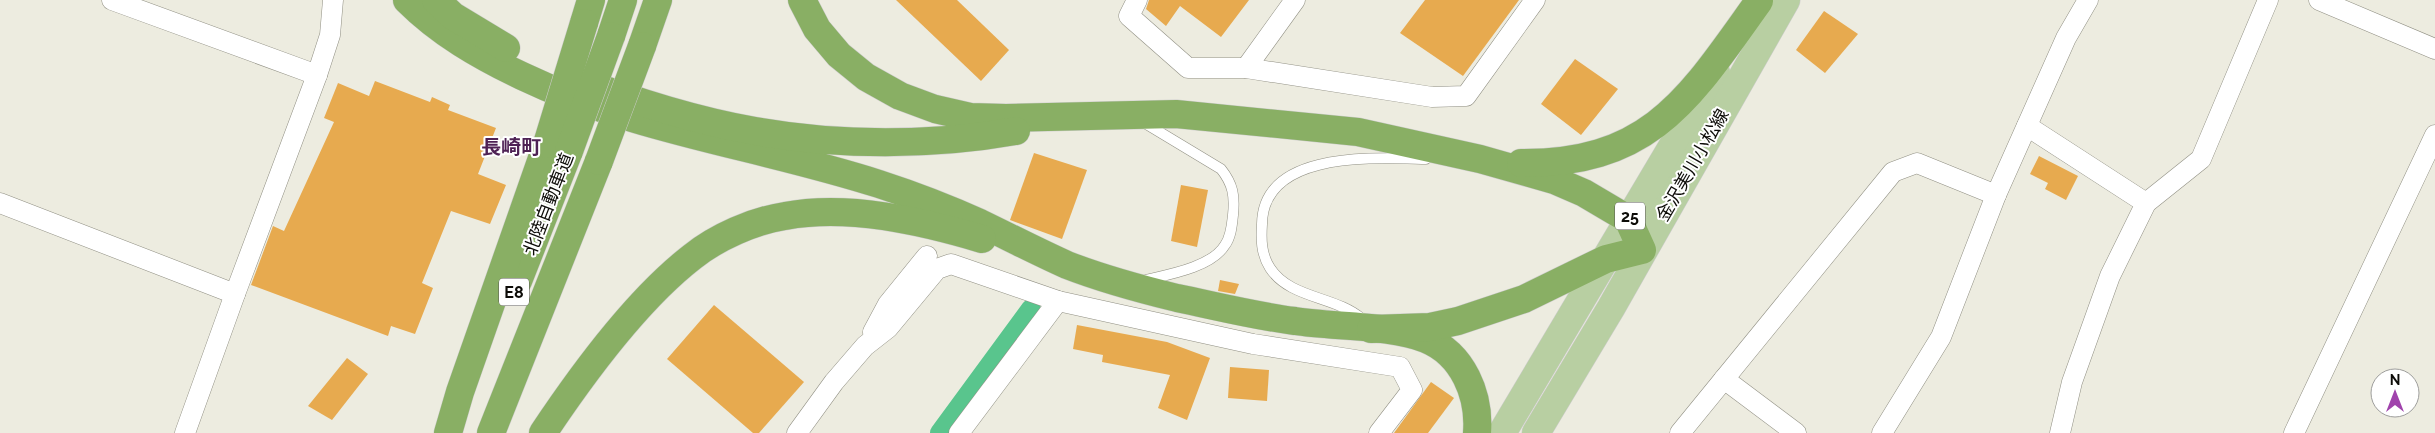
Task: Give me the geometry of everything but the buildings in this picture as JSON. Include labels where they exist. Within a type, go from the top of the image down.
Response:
[{"type":"highway","points":[[407,0],[421,14],[457,41],[491,61],[596,108],[652,126],[823,167],[880,185],[970,219],[1067,265]]},
{"type":"highway","points":[[436,0],[453,16],[485,36],[556,72],[644,103],[756,131],[860,140],[921,141],[996,134],[1093,115]]},
{"type":"highway","name":"北陸自動車道","points":[[456,433],[506,313],[558,147],[611,36],[624,0]]},
{"type":"highway","name":"北陸自動車道","points":[[491,433],[600,161],[658,0]]},
{"type":"highway","points":[[802,0],[817,29],[839,55],[866,77],[900,96],[935,109],[970,117],[1176,114],[1326,127],[1358,132],[1480,159],[1554,180],[1608,205],[1628,219],[1642,250],[1606,258],[1524,299],[1481,314],[1430,327],[1371,329]]},
{"type":"highway","points":[[1480,159],[1513,162],[1567,161],[1616,148],[1637,138],[1681,104],[1707,73],[1760,1]]},
{"type":"highway","points":[[448,433],[460,392],[558,147],[587,12]]},
{"type":"highway","points":[[543,433],[592,366],[666,281],[693,257],[720,240],[751,226],[798,214],[848,213],[941,228],[1067,265],[1126,286],[1293,321],[1404,333],[1427,339],[1444,350],[1458,363],[1468,380],[1475,400],[1478,421],[1477,433]]},
{"type":"main road","name":"金沢美川小松線","points":[[1536,433],[1786,0]]},
{"type":"main road","name":"25","points":[[1502,433],[1628,219],[1760,1]]},
{"type":"street","points":[[112,0],[317,75]]},
{"type":"street","points":[[185,433],[317,75],[330,35],[333,0]]},
{"type":"street","points":[[1137,0],[1129,16],[1188,68],[1246,68],[1432,97],[1466,96],[1535,0]]},
{"type":"street","points":[[1246,68],[1295,0]]},
{"type":"street","points":[[1882,433],[1941,337],[1996,195],[2066,38],[2088,0]]},
{"type":"street","points":[[2060,433],[2072,382],[2110,276],[2146,202],[2201,159],[2268,0]]},
{"type":"street","points":[[2319,0],[2435,49]]},
{"type":"street","points":[[2027,126],[2146,202]]},
{"type":"street","points":[[2294,433],[2435,135]]},
{"type":"street","points":[[1680,433],[1893,172],[1917,164],[1996,195]]},
{"type":"street","points":[[0,203],[235,294]]},
{"type":"street","points":[[865,346],[888,304],[927,256]]},
{"type":"street","points":[[797,433],[834,382],[865,346],[888,328],[937,269],[952,264],[1058,302],[1262,346],[1400,367],[1412,390],[1379,433]]},
{"type":"street","points":[[959,433],[1058,302]]},
{"type":"street","points":[[1724,379],[1796,433]]},
{"type":"lane","points":[[1126,286],[1199,265],[1219,252],[1229,237],[1235,199],[1231,180],[1221,169],[1130,114]]},
{"type":"lane","points":[[1371,329],[1360,318],[1347,310],[1291,287],[1270,268],[1262,249],[1262,213],[1270,192],[1287,176],[1302,169],[1336,162],[1378,158],[1480,159]]},
{"type":"waterway","points":[[940,433],[1031,309]]},
{"type":"district","name":"長崎町","points":[[511,147]]}]
